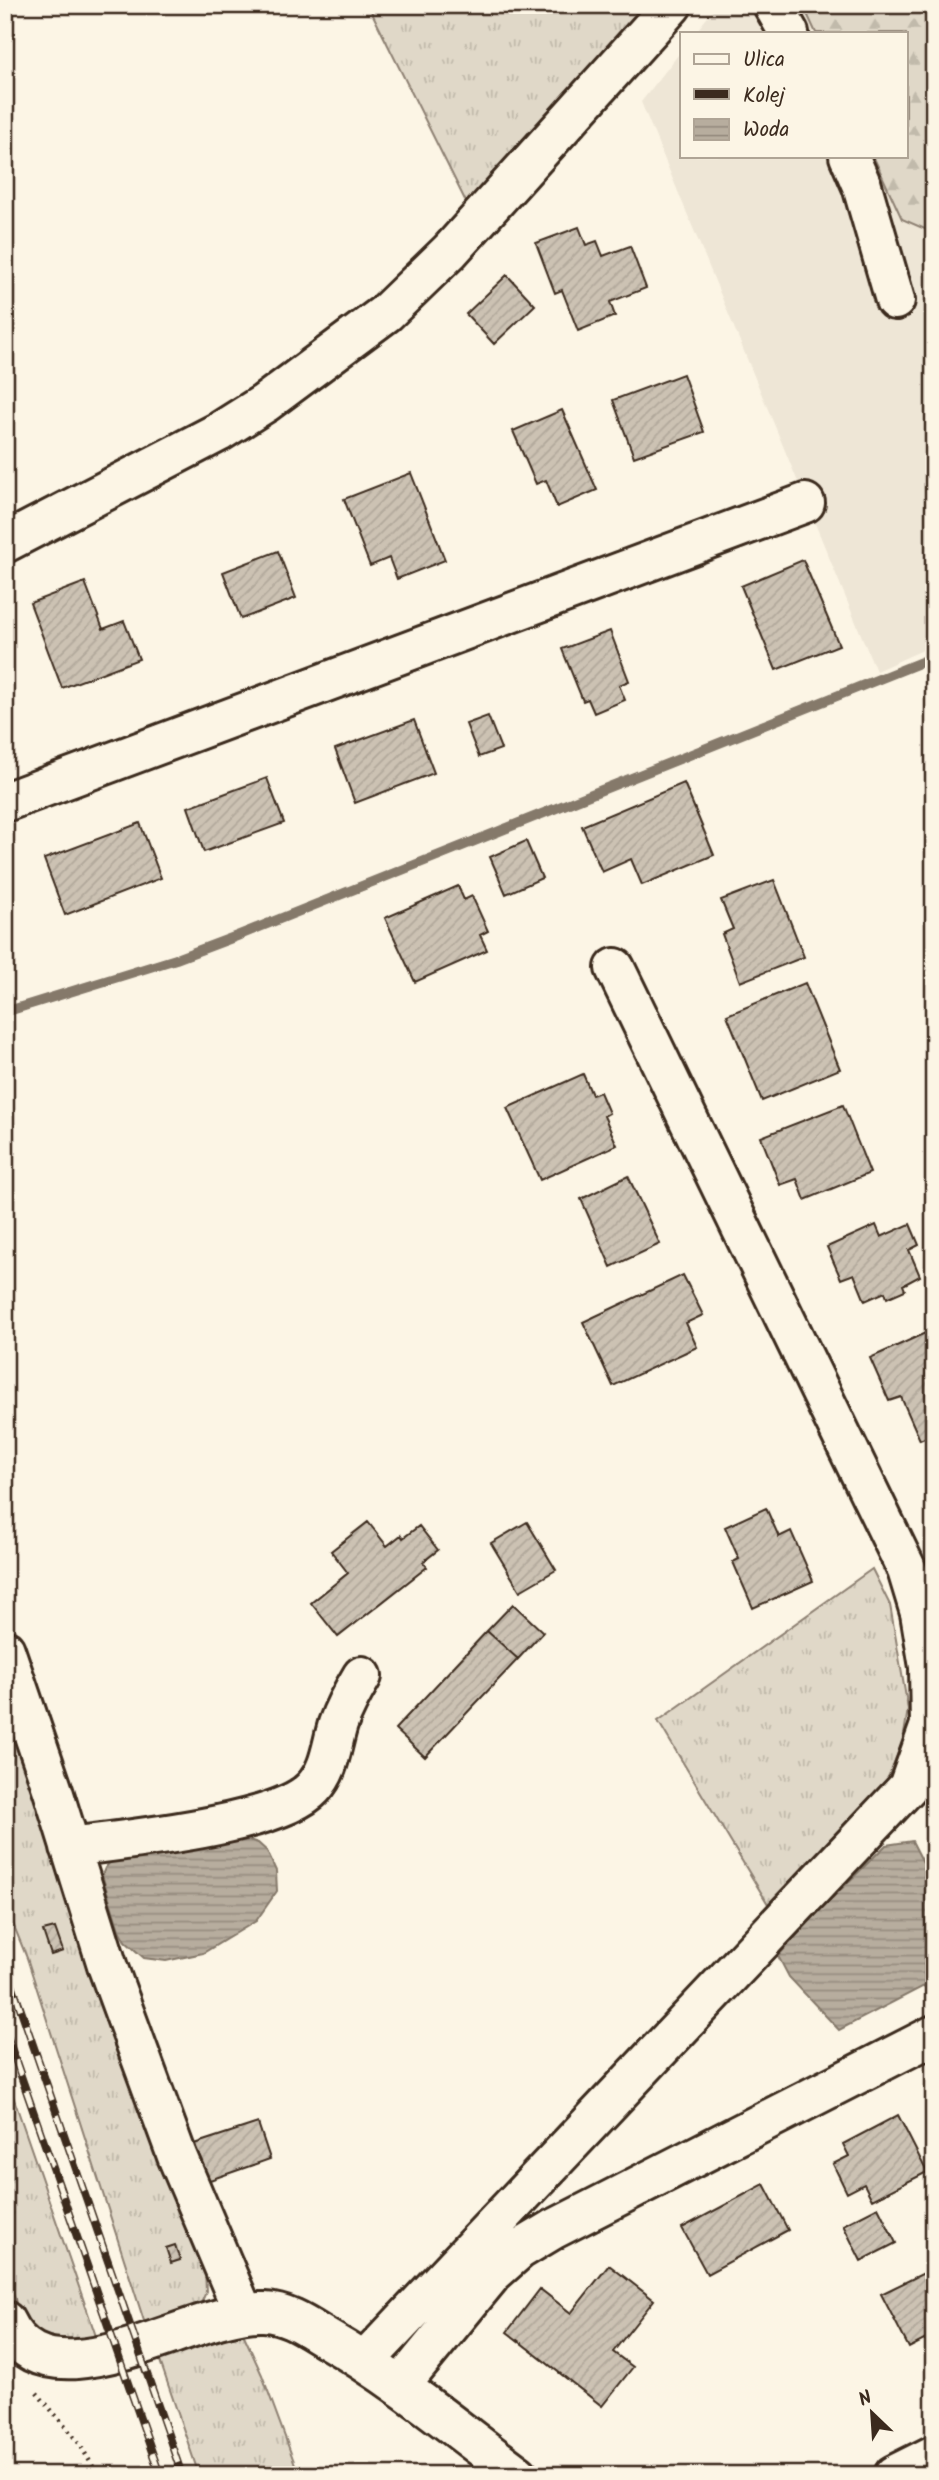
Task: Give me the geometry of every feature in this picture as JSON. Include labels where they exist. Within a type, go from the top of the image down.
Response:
[{"type":"street","points":[[5,543],[219,432],[265,403],[386,313],[450,251],[673,5]]},
{"type":"street","points":[[773,5],[788,32]]},
{"type":"street","points":[[850,158],[862,186],[895,300]]},
{"type":"street","points":[[5,802],[806,503]]},
{"type":"street","points":[[365,2361],[908,1787],[930,1725],[929,1667],[920,1613],[907,1570],[615,968]]},
{"type":"street","points":[[5,1650],[108,1968],[177,2157],[243,2312]]},
{"type":"street","points":[[70,1847],[204,1828],[293,1803],[313,1789],[328,1766],[338,1724],[362,1676]]},
{"type":"street","points":[[400,2386],[493,2273],[519,2250],[554,2229],[934,2035]]},
{"type":"street","points":[[16,2335],[50,2358],[92,2358],[211,2319],[243,2312],[267,2312],[289,2317],[365,2361],[518,2475]]},
{"type":"street","points":[[894,2475],[934,2455]]},
{"type":"path","points":[[16,2335],[22,2354],[20,2363],[30,2385],[79,2443],[98,2475]]},
{"type":"shaded area","points":[[717,5],[803,5],[816,32],[696,32]]},
{"type":"shaded area","points":[[680,53],[680,158],[874,158],[902,219],[934,233],[934,645],[876,671],[641,102]]},
{"type":"green space","points":[[368,5],[653,5],[467,204]]},
{"type":"green space","points":[[803,5],[934,5],[934,233],[902,219],[874,158],[908,158],[908,32],[816,32]]},
{"type":"green space","points":[[872,1569],[890,1605],[908,1709],[903,1741],[887,1780],[768,1904],[658,1721]]},
{"type":"green space","points":[[5,1711],[205,2268],[206,2292],[199,2308],[145,2324],[27,1958],[5,1904]]},
{"type":"green space","points":[[5,2073],[97,2339],[48,2343],[18,2310],[5,2264]]},
{"type":"green space","points":[[242,2331],[262,2375],[299,2475],[199,2475],[159,2358]]},
{"type":"water","points":[[249,1840],[258,1843],[267,1851],[276,1871],[277,1891],[256,1921],[203,1953],[166,1961],[144,1958],[125,1941],[102,1875],[112,1860],[223,1841],[227,1844]]},
{"type":"water","points":[[912,1841],[934,1884],[934,1981],[839,2030],[789,1977],[778,1956],[886,1845]]},
{"type":"building","points":[[579,227],[586,245],[597,241],[603,256],[630,246],[646,288],[610,302],[615,316],[578,331],[562,290],[555,293],[536,243]]},
{"type":"building","points":[[507,275],[535,305],[494,344],[466,314]]},
{"type":"building","points":[[683,374],[704,432],[634,457],[613,400]]},
{"type":"building","points":[[562,410],[597,490],[557,507],[546,480],[536,484],[513,431]]},
{"type":"building","points":[[411,473],[445,560],[397,579],[389,558],[370,566],[344,499]]},
{"type":"building","points":[[278,551],[296,598],[241,619],[223,572]]},
{"type":"building","points":[[803,560],[839,645],[776,670],[741,586]]},
{"type":"building","points":[[85,582],[103,629],[124,621],[139,659],[62,688],[30,603]]},
{"type":"building","points":[[610,631],[629,681],[619,685],[625,700],[594,713],[588,699],[583,701],[562,649]]},
{"type":"building","points":[[488,716],[501,749],[479,757],[466,724]]},
{"type":"building","points":[[414,720],[434,773],[355,803],[335,749]]},
{"type":"building","points":[[267,778],[284,823],[204,852],[188,807]]},
{"type":"building","points":[[684,783],[714,855],[642,885],[631,859],[602,872],[582,826]]},
{"type":"building","points":[[140,823],[161,878],[65,915],[44,859]]},
{"type":"building","points":[[526,841],[542,878],[506,894],[490,857]]},
{"type":"building","points":[[774,880],[804,957],[740,982],[722,934],[733,929],[721,900]]},
{"type":"building","points":[[458,886],[464,900],[472,896],[488,931],[480,935],[487,950],[415,982],[385,918]]},
{"type":"building","points":[[805,983],[840,1069],[762,1101],[727,1015]]},
{"type":"building","points":[[583,1074],[592,1095],[600,1092],[609,1113],[604,1116],[617,1145],[540,1180],[507,1108]]},
{"type":"building","points":[[843,1105],[870,1173],[805,1200],[797,1179],[780,1185],[761,1137]]},
{"type":"building","points":[[628,1176],[660,1244],[611,1267],[581,1199]]},
{"type":"building","points":[[910,1224],[919,1245],[909,1250],[920,1276],[903,1285],[905,1290],[887,1298],[885,1292],[865,1301],[854,1274],[841,1279],[827,1247],[876,1225],[881,1237]]},
{"type":"building","points":[[683,1275],[703,1315],[686,1323],[697,1347],[613,1386],[583,1322]]},
{"type":"building","points":[[934,1329],[934,1434],[920,1440],[901,1397],[889,1401],[870,1358]]},
{"type":"building","points":[[766,1508],[779,1537],[791,1531],[813,1581],[753,1608],[733,1562],[739,1559],[725,1527]]},
{"type":"building","points":[[368,1522],[387,1546],[419,1526],[438,1550],[423,1562],[427,1567],[338,1637],[311,1603],[348,1573],[331,1551]]},
{"type":"building","points":[[527,1522],[556,1570],[520,1591],[491,1543]]},
{"type":"building","points":[[513,1604],[543,1632],[518,1659],[487,1631]]},
{"type":"building","points":[[487,1631],[518,1659],[425,1757],[395,1729]]},
{"type":"building","points":[[55,1928],[63,1951],[51,1955],[43,1931]]},
{"type":"building","points":[[898,2115],[927,2172],[872,2200],[864,2184],[847,2193],[833,2164],[849,2156],[843,2144]]},
{"type":"building","points":[[258,2123],[270,2159],[207,2181],[194,2144]]},
{"type":"building","points":[[764,2184],[788,2230],[707,2274],[682,2228]]},
{"type":"building","points":[[878,2207],[896,2243],[861,2261],[843,2225]]},
{"type":"building","points":[[175,2245],[180,2260],[171,2263],[166,2248]]},
{"type":"building","points":[[609,2265],[654,2300],[613,2352],[633,2367],[602,2406],[507,2332],[540,2289],[571,2313]]},
{"type":"building","points":[[934,2268],[934,2335],[909,2348],[881,2294]]},
{"type":"waterway","points":[[5,1012],[176,959],[237,936],[934,657]]},
{"type":"railway","points":[[5,1964],[182,2475]]},
{"type":"railway","points":[[5,2030],[160,2475]]}]
